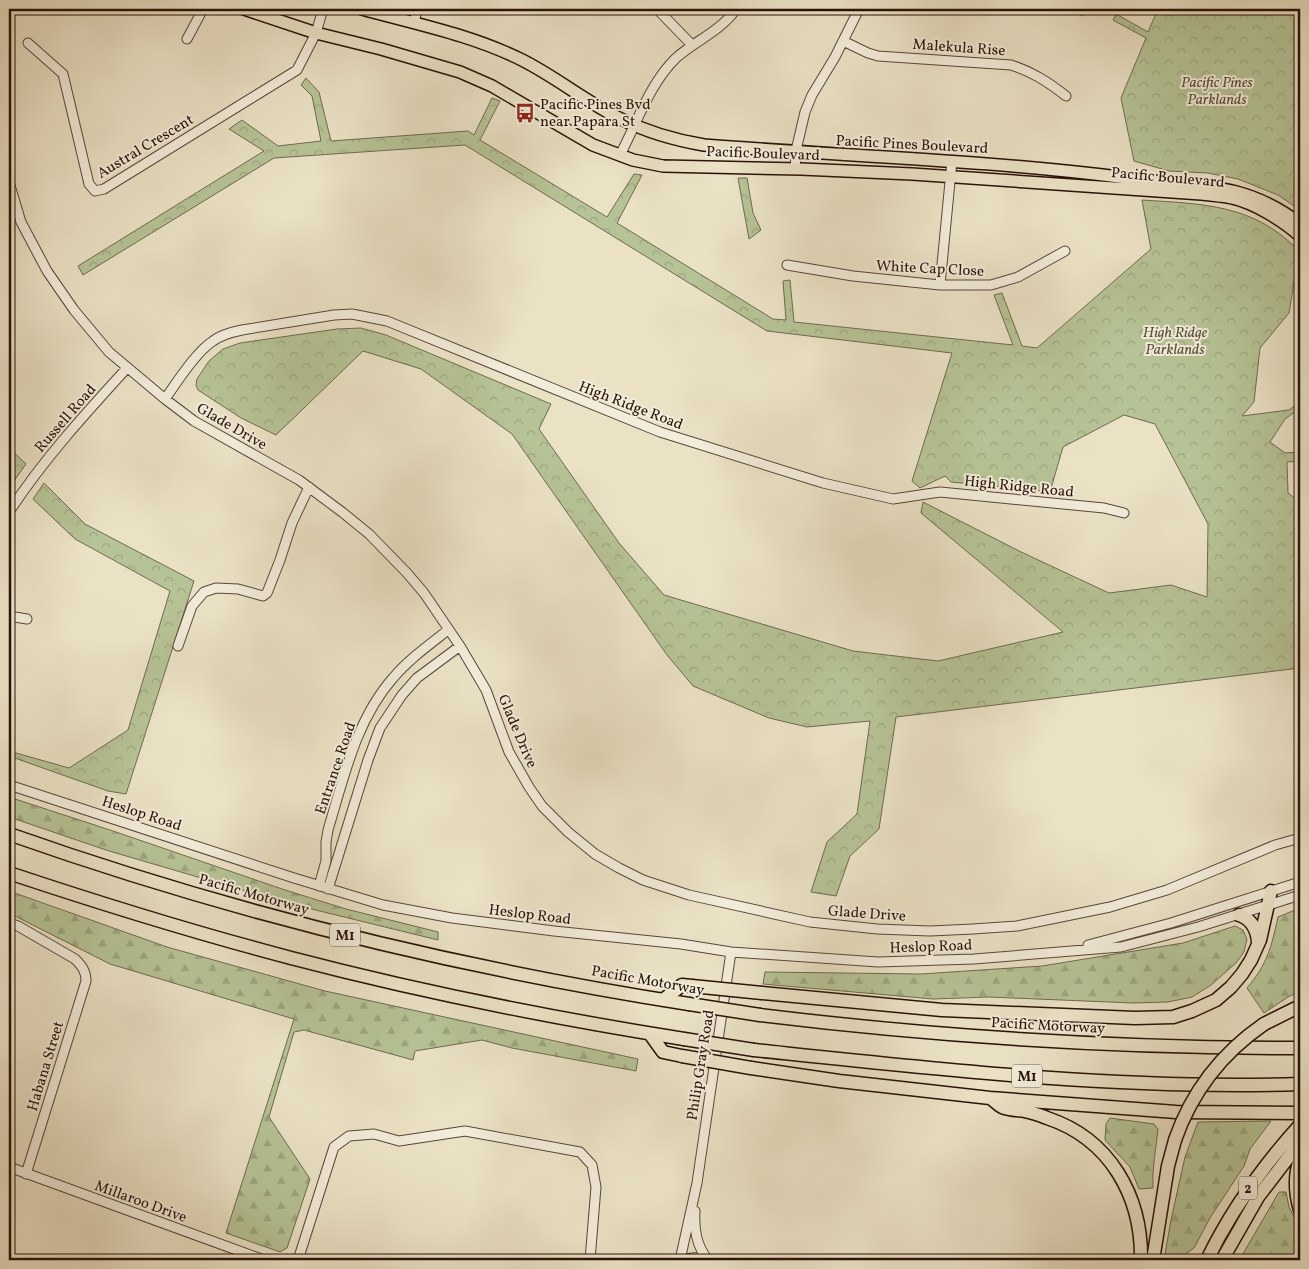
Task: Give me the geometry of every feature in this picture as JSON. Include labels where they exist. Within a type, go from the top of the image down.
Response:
[{"type":"highway","name":"Pacific Motorway","points":[[9,834],[143,879],[276,918],[379,944],[501,971],[663,1000],[760,1015],[973,1037],[1196,1048],[1300,1048]]},
{"type":"highway","name":"M1","points":[[9,873],[143,916],[308,963],[520,1011],[650,1034],[754,1050],[954,1071],[1161,1083],[1300,1084]]},
{"type":"highway","points":[[663,1000],[682,985],[942,1010],[1158,1018],[1185,1014],[1216,1000],[1242,974],[1257,947],[1271,891]]},
{"type":"highway","points":[[1238,915],[1246,918],[1255,928],[1257,947]]},
{"type":"highway","points":[[1153,1260],[1168,1166],[1174,1140],[1187,1109],[1206,1079],[1236,1045],[1264,1024],[1300,1006]]},
{"type":"highway","points":[[650,1034],[663,1052],[839,1081],[990,1098],[1176,1112],[1300,1113]]},
{"type":"highway","points":[[990,1098],[1003,1107],[1027,1112],[1065,1125],[1084,1137],[1101,1152],[1117,1171],[1129,1191],[1138,1223],[1141,1241],[1141,1260]]},
{"type":"highway","name":"2","points":[[1208,1257],[1227,1222],[1263,1167],[1299,1132]]},
{"type":"highway","name":"2","points":[[1223,1260],[1258,1197],[1299,1132]]},
{"type":"highway","points":[[1300,1159],[1296,1184],[1300,1210]]},
{"type":"highway","points":[[1208,1257],[1223,1260]]},
{"type":"main road","name":"Pacific Boulevard","points":[[244,9],[316,33],[381,49],[460,72],[492,86],[593,145],[633,160],[663,166],[795,168],[950,176],[1201,194],[1233,198],[1261,210],[1293,229],[1300,236]]},
{"type":"main road","name":"Pacific Pines Boulevard","points":[[362,9],[471,39],[524,60],[635,126],[671,139],[704,145],[796,152],[1028,166],[1130,179],[1214,186],[1249,195],[1267,203],[1300,224]]},
{"type":"street","points":[[187,39],[203,9]]},
{"type":"street","name":"Austral Crescent","points":[[28,43],[63,74],[89,184],[95,191],[104,189],[296,70],[316,33],[323,9]]},
{"type":"street","points":[[414,23],[417,9]]},
{"type":"street","points":[[657,9],[692,45]]},
{"type":"street","points":[[620,155],[651,90],[662,74],[676,58],[719,26],[736,9]]},
{"type":"street","points":[[795,168],[801,124],[812,95],[859,9]]},
{"type":"street","name":"Malekula Rise","points":[[843,41],[878,56],[1012,65],[1029,70],[1043,78],[1066,96]]},
{"type":"street","points":[[940,286],[952,161]]},
{"type":"street","name":"Glade Drive","points":[[9,182],[21,222],[47,271],[74,310],[110,352],[127,368],[194,421],[309,487],[369,534],[408,573],[460,646],[486,690],[509,752],[518,770],[542,806],[568,832],[595,854],[643,880],[689,895],[810,922],[877,929],[930,931],[1017,926],[1140,899],[1300,838]]},
{"type":"street","name":"White Cap Close","points":[[787,265],[853,276],[940,286],[991,285],[1018,278],[1065,251]]},
{"type":"street","name":"High Ridge Road","points":[[165,399],[201,352],[214,340],[228,333],[334,315],[352,314],[387,321],[660,432],[823,484],[893,498],[940,492],[1104,508],[1124,513]]},
{"type":"street","name":"Russell Road","points":[[9,512],[26,486],[70,432],[127,368]]},
{"type":"street","points":[[178,646],[192,606],[204,592],[216,588],[238,589],[263,596],[267,593],[292,523],[309,487]]},
{"type":"street","points":[[9,616],[28,619]]},
{"type":"street","name":"Entrance Road","points":[[324,888],[328,830],[352,753],[365,721],[392,679],[409,661],[448,630]]},
{"type":"street","name":"Entrance Road","points":[[324,888],[380,728],[402,695],[417,678],[460,646]]},
{"type":"street","points":[[365,721],[380,728]]},
{"type":"street","name":"Heslop Road","points":[[9,785],[324,888],[383,905],[452,918],[681,944],[731,952],[878,962],[974,959],[1121,947],[1238,915],[1300,895]]},
{"type":"street","name":"Heslop Road","points":[[1066,951],[1172,923],[1300,882]]},
{"type":"street","name":"Habana Street","points":[[9,923],[18,926],[75,959],[83,966],[86,981],[26,1174]]},
{"type":"street","name":"Philip Gray Road","points":[[681,1260],[697,1183],[731,952]]},
{"type":"street","points":[[298,1260],[334,1147],[349,1136],[374,1134],[399,1141],[466,1131],[580,1152],[592,1165],[596,1187],[590,1260]]},
{"type":"street","name":"Millaroo Drive","points":[[9,1168],[264,1260]]},
{"type":"street","name":"Philip Gray Road","points":[[697,1183],[695,1224],[699,1249],[707,1260]]},
{"type":"street","points":[[681,1260],[694,1258],[707,1260]]},
{"type":"green space","name":"Pacific Pines Parklands","points":[[1158,9],[1300,9],[1300,210],[1278,195],[1238,179],[1208,173],[1169,171],[1134,161],[1121,98],[1146,38],[1113,20],[1116,14],[1148,32]]},
{"type":"green space","name":"High Ridge Parklands","points":[[306,78],[319,92],[331,141],[468,131],[474,135],[492,98],[500,101],[480,140],[607,217],[634,174],[642,175],[617,223],[773,319],[786,320],[783,281],[790,280],[794,322],[1013,345],[994,295],[1002,293],[1022,346],[1037,348],[1151,249],[1142,200],[1186,203],[1226,209],[1246,215],[1264,224],[1282,235],[1299,251],[1289,313],[1260,348],[1254,402],[1242,416],[1289,410],[1300,402],[1300,408],[1285,419],[1270,442],[1285,453],[1300,452],[1300,461],[1287,462],[1288,493],[1300,502],[1300,668],[896,717],[879,829],[850,856],[836,896],[811,892],[827,842],[857,814],[870,721],[807,727],[769,718],[693,686],[667,655],[512,434],[421,369],[363,351],[276,435],[241,418],[198,390],[196,385],[197,379],[209,361],[223,349],[240,343],[337,329],[361,328],[386,335],[551,404],[539,429],[619,543],[664,595],[853,651],[938,661],[1063,632],[921,513],[923,502],[1021,552],[1109,593],[1171,585],[1207,597],[1208,524],[1155,424],[1124,415],[1063,447],[1050,492],[951,482],[945,476],[920,488],[912,481],[952,353],[767,331],[465,145],[274,158],[83,275],[78,266],[264,151],[229,129],[242,120],[278,146],[321,141],[312,96],[301,85]]},
{"type":"green space","points":[[738,178],[747,178],[753,213],[761,230],[749,239]]},
{"type":"green space","points":[[9,448],[26,464],[14,481],[9,476]]},
{"type":"green space","points":[[44,483],[85,524],[194,581],[126,794],[108,791],[9,756],[9,751],[69,768],[128,730],[170,591],[75,539],[33,499]]},
{"type":"green space","points":[[9,797],[282,889],[346,909],[438,932],[438,940],[283,902],[109,851],[9,817]]},
{"type":"green space","points":[[9,891],[167,947],[325,991],[638,1059],[636,1071],[512,1048],[482,1040],[415,1051],[413,1060],[304,1030],[294,1032],[269,1117],[310,1179],[287,1248],[280,1252],[226,1233],[294,1019],[110,964],[9,913]]},
{"type":"green space","points":[[1300,908],[1300,991],[1264,1013],[1247,988],[1260,971],[1268,955],[1278,917]]},
{"type":"green space","points":[[1235,926],[1243,930],[1247,939],[1244,952],[1236,963],[1211,985],[1192,997],[1168,1002],[1133,1003],[989,997],[933,999],[763,984],[765,972],[921,974],[1042,966],[1183,943]]},
{"type":"green space","points":[[1110,1118],[1154,1124],[1158,1129],[1153,1188],[1139,1189],[1130,1167],[1105,1140],[1106,1124]]},
{"type":"green space","points":[[1271,1121],[1250,1149],[1244,1166],[1210,1218],[1194,1248],[1181,1260],[1164,1260],[1185,1157],[1198,1122]]},
{"type":"green space","points":[[1279,1192],[1286,1192],[1289,1207],[1300,1229],[1300,1260],[1240,1259]]},
{"type":"place","name":"Pacific Pines Bvd near Papara St","points":[[525,113]]}]
